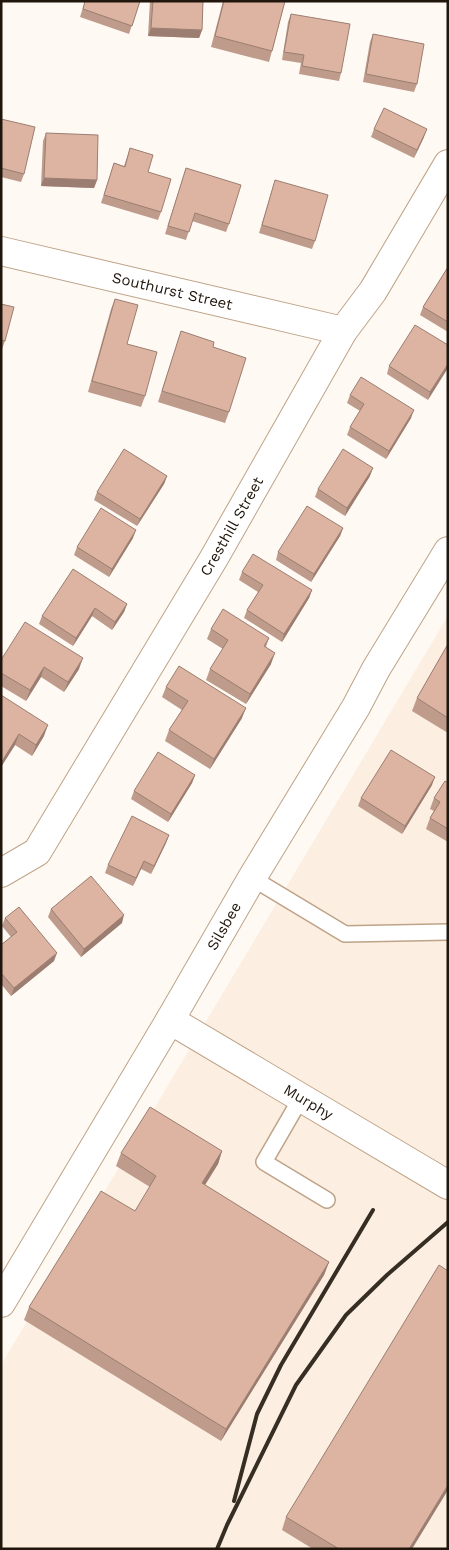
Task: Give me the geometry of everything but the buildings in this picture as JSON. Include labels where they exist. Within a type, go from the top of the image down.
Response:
[{"type":"street","name":"Cresthill Street","points":[[1,872],[37,852],[214,558],[343,331],[372,291],[448,164]]},
{"type":"street","name":"Southurst Street","points":[[1,251],[343,331]]},
{"type":"street","name":"Silsbee","points":[[1,1303],[448,551]]},
{"type":"street","name":"Murphy","points":[[170,1020],[448,1185]]},
{"type":"lane","points":[[252,878],[345,934],[448,932]]},
{"type":"lane","points":[[301,1098],[264,1162],[326,1200]]},
{"type":"shaded area","points":[[448,616],[448,1549],[1,1549],[1,1365]]},
{"type":"railway","points":[[234,1501],[257,1414],[281,1365],[373,1210]]},
{"type":"railway","points":[[217,1549],[296,1385],[346,1315],[387,1275],[448,1222]]}]
